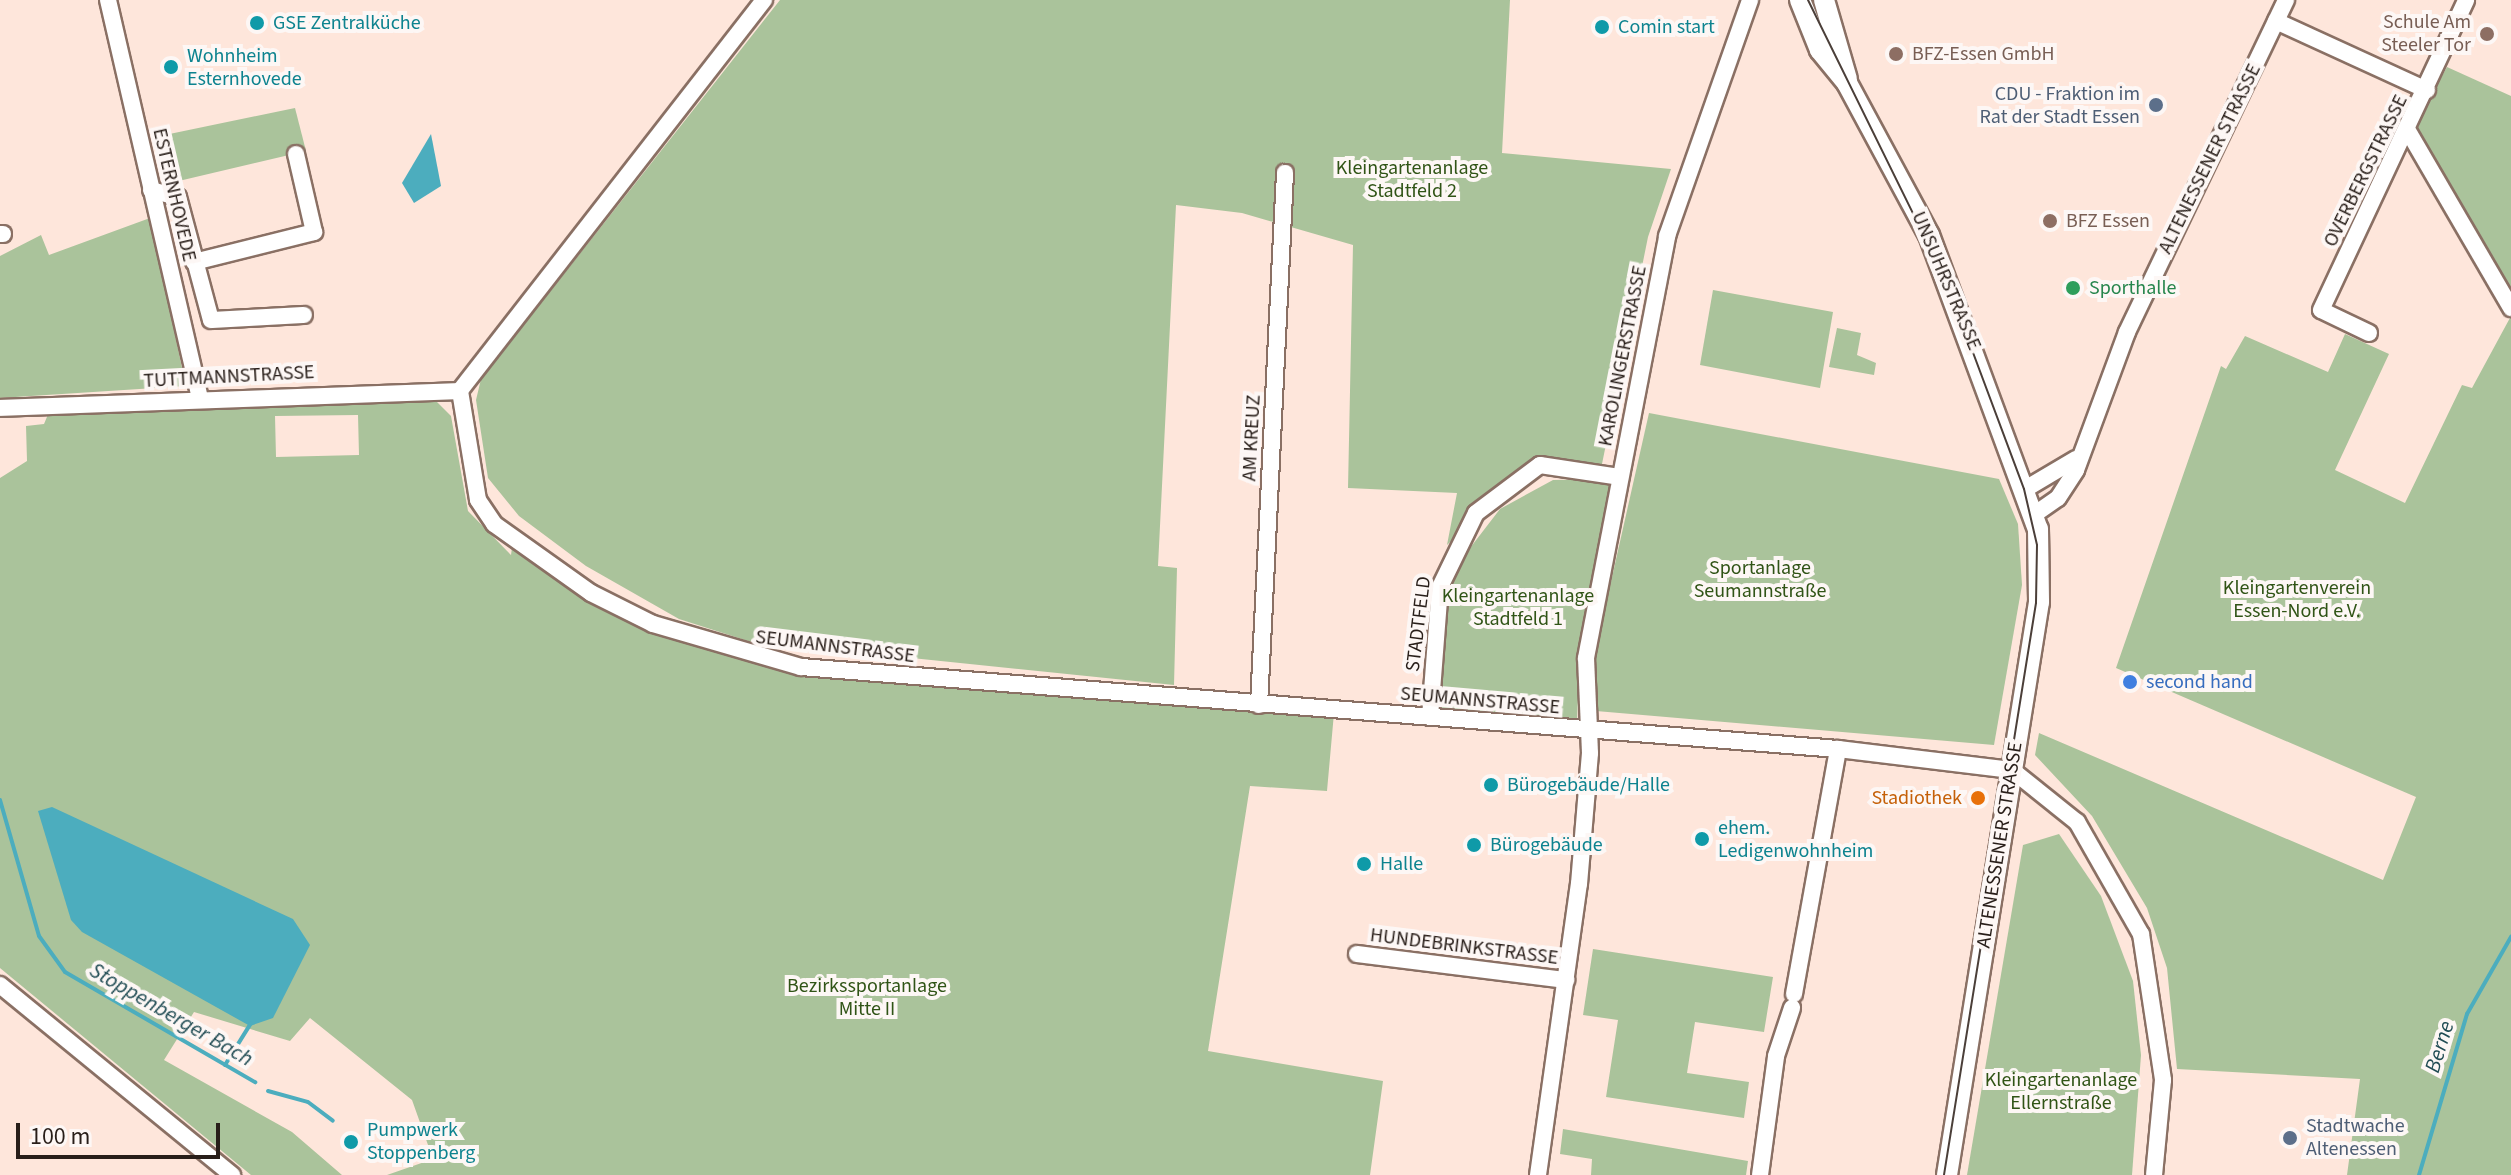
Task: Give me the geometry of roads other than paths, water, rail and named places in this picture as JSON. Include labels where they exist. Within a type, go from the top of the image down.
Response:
[{"type":"main road","name":"UNSUHRSTRASSE","points":[[1800,0],[1820,50],[1847,83]]},
{"type":"main road","name":"UNSUHRSTRASSE","points":[[1824,0],[1847,83],[1950,282],[2027,488]]},
{"type":"main road","name":"ALTENESSENER STRASSE","points":[[1947,1175],[2041,576],[2035,514],[2027,488]]},
{"type":"street","name":"ESTERNHOVEDE","points":[[108,0],[200,399]]},
{"type":"street","points":[[460,391],[764,0]]},
{"type":"street","name":"KAROLINGERSTRASSE","points":[[1591,731],[1586,658],[1672,218],[1750,0]]},
{"type":"street","name":"ALTENESSENER STRASSE","points":[[2035,514],[2058,498],[2083,452],[2127,332],[2286,0]]},
{"type":"street","name":"OVERBERGSTRASSE","points":[[2369,333],[2321,310],[2408,131],[2466,0]]},
{"type":"street","points":[[2276,21],[2427,90]]},
{"type":"street","points":[[2408,131],[2511,308]]},
{"type":"street","points":[[194,262],[314,232],[296,154]]},
{"type":"street","name":"AM KREUZ","points":[[1259,705],[1285,173]]},
{"type":"street","points":[[151,190],[178,197],[211,320],[304,315]]},
{"type":"street","name":"TUTTMANNSTRASSE","points":[[0,408],[460,391]]},
{"type":"street","name":"SEUMANNSTRASSE","points":[[460,391],[484,512],[591,593],[664,629],[801,667],[1838,749],[2012,770]]},
{"type":"street","points":[[2027,488],[2064,472],[2083,452]]},
{"type":"street","name":"STADTFELD","points":[[1430,717],[1440,587],[1476,513],[1540,465],[1619,477]]},
{"type":"street","name":"HUNDEBRINKSTRASSE","points":[[1538,1175],[1566,980],[1591,731]]},
{"type":"street","points":[[1760,1175],[1776,1056],[1793,1001],[1838,749]]},
{"type":"street","points":[[2012,770],[2077,822],[2141,934],[2163,1080],[2154,1175]]},
{"type":"street","name":"HUNDEBRINKSTRASSE","points":[[1357,954],[1566,980]]},
{"type":"street","points":[[0,985],[232,1175]]},
{"type":"water","points":[[431,134],[441,186],[414,203],[402,183]]},
{"type":"water","points":[[52,807],[293,919],[310,945],[273,1018],[250,1026],[82,932],[71,920],[38,811]]},
{"type":"waterway","name":"Stoppenberger Bach","points":[[0,800],[39,936],[65,972],[255,1082]]},
{"type":"waterway","name":"Berne","points":[[2419,1175],[2467,1014],[2511,937]]},
{"type":"waterway","points":[[225,1065],[251,1023]]},
{"type":"waterway","name":"Stoppenberger Bach","points":[[268,1091],[308,1102],[333,1121]]},
{"type":"tram line","points":[[1808,0],[1947,283],[2024,489],[2037,545],[2036,603],[1944,1175]]},
{"type":"place","name":"GSE Zentralküche","points":[[257,23]]},
{"type":"place","name":"Comin start","points":[[1602,27]]},
{"type":"place","name":"Schule Am Steeler Tor","points":[[2487,34]]},
{"type":"place","name":"BFZ-Essen GmbH","points":[[1896,54]]},
{"type":"place","name":"Wohnheim Esternhovede","points":[[171,67]]},
{"type":"place","name":"CDU - Fraktion im Rat der Stadt Essen","points":[[2156,105]]},
{"type":"place","name":"BFZ Essen","points":[[2050,221]]},
{"type":"place","name":"Sporthalle","points":[[2073,288]]},
{"type":"place","name":"second hand","points":[[2130,682]]},
{"type":"place","name":"Bürogebäude/Halle","points":[[1491,785]]},
{"type":"place","name":"Stadiothek","points":[[1978,798]]},
{"type":"place","name":"ehem. Ledigenwohnheim","points":[[1702,839]]},
{"type":"place","name":"Bürogebäude","points":[[1474,845]]},
{"type":"place","name":"Halle","points":[[1364,864]]},
{"type":"place","name":"Stadtwache Altenessen","points":[[2290,1138]]},
{"type":"place","name":"Pumpwerk Stoppenberg","points":[[351,1142]]},
{"type":"park label","name":"Kleingartenanlage Stadtfeld 2","points":[[1412,180]]},
{"type":"park label","name":"Sportanlage Seumannstraße","points":[[1760,580]]},
{"type":"park label","name":"Kleingartenverein Essen-Nord e.V.","points":[[2297,600]]},
{"type":"park label","name":"Kleingartenanlage Stadtfeld 1","points":[[1518,608]]},
{"type":"park label","name":"Bezirkssportanlage Mitte II","points":[[867,998]]},
{"type":"park label","name":"Kleingartenanlage Ellernstraße","points":[[2061,1092]]}]
